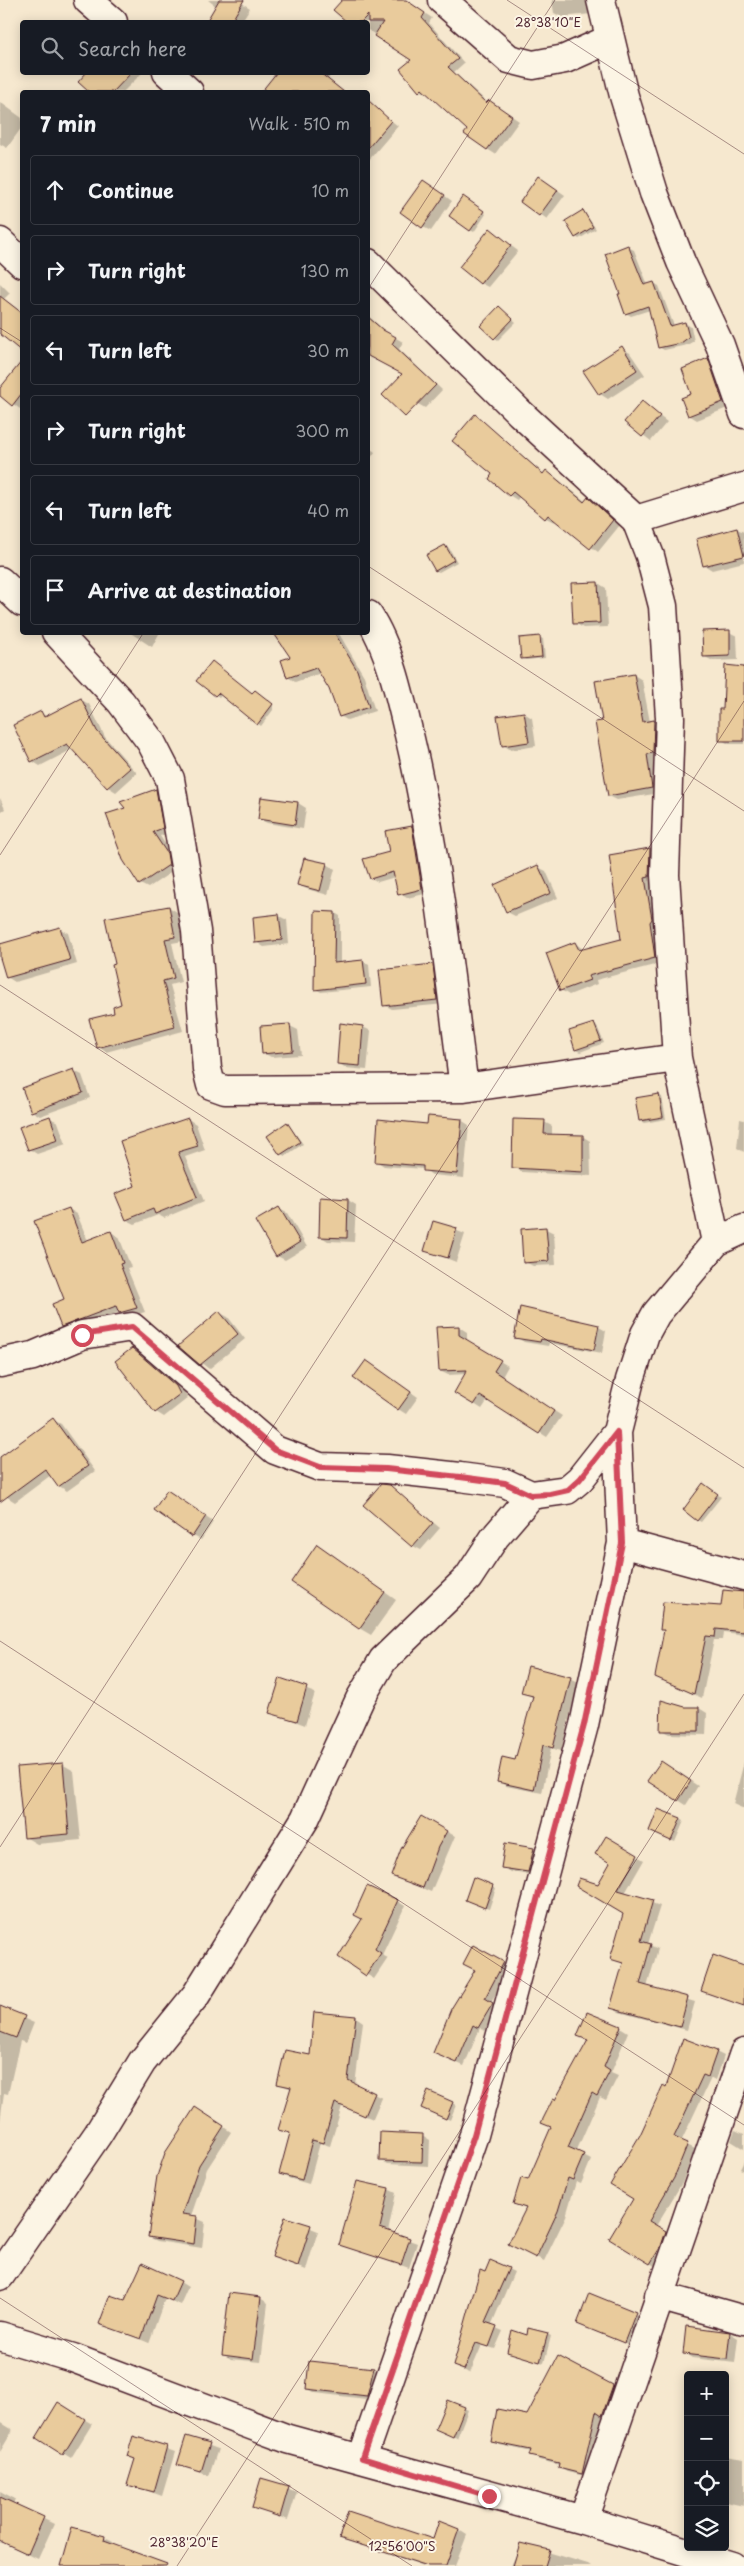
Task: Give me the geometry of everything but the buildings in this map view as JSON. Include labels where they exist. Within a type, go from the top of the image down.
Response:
[{"type":"street","points":[[88,0],[111,20]]},
{"type":"street","points":[[442,0],[509,59],[533,66],[565,59],[610,39]]},
{"type":"street","points":[[601,0],[624,96],[654,193],[681,262],[720,345],[744,414]]},
{"type":"street","points":[[170,75],[187,90]]},
{"type":"street","points":[[0,242],[20,261]]},
{"type":"street","points":[[370,265],[520,413],[636,520],[650,556],[663,606],[670,718],[665,875],[678,1058],[716,1242]]},
{"type":"street","points":[[636,520],[744,487]]},
{"type":"street","points":[[0,581],[20,600]]},
{"type":"street","points":[[370,618],[378,631],[404,712],[427,813],[464,1088]]},
{"type":"street","points":[[59,635],[121,702],[151,742],[170,779],[196,931],[207,1069],[211,1085],[225,1090],[464,1088],[678,1058]]},
{"type":"street","points":[[362,2458],[474,2135],[584,1725],[622,1543],[617,1432],[630,1380],[645,1334],[656,1314],[716,1242],[744,1229]]},
{"type":"street","points":[[0,1363],[33,1356],[82,1335],[132,1327],[275,1450],[320,1467],[386,1469],[460,1477],[505,1483],[531,1495],[568,1490],[580,1479],[617,1432]]},
{"type":"street","points":[[0,2276],[98,2134],[142,2062],[196,1995],[305,1819],[360,1699],[383,1660],[468,1578],[495,1537],[531,1495]]},
{"type":"street","points":[[622,1543],[744,1576]]},
{"type":"street","points":[[583,2520],[743,2056]]},
{"type":"street","points":[[659,2296],[744,2320]]},
{"type":"street","points":[[0,2336],[73,2358],[288,2440],[362,2458],[489,2496],[583,2520],[732,2566]]},
{"type":"route","points":[[82,1335],[132,1327],[275,1450],[320,1467],[386,1469],[460,1477],[505,1483],[531,1495],[550,1494],[568,1490],[580,1479],[617,1432],[622,1500],[622,1543],[584,1725],[474,2135],[419,2300],[362,2458],[489,2496]]}]
